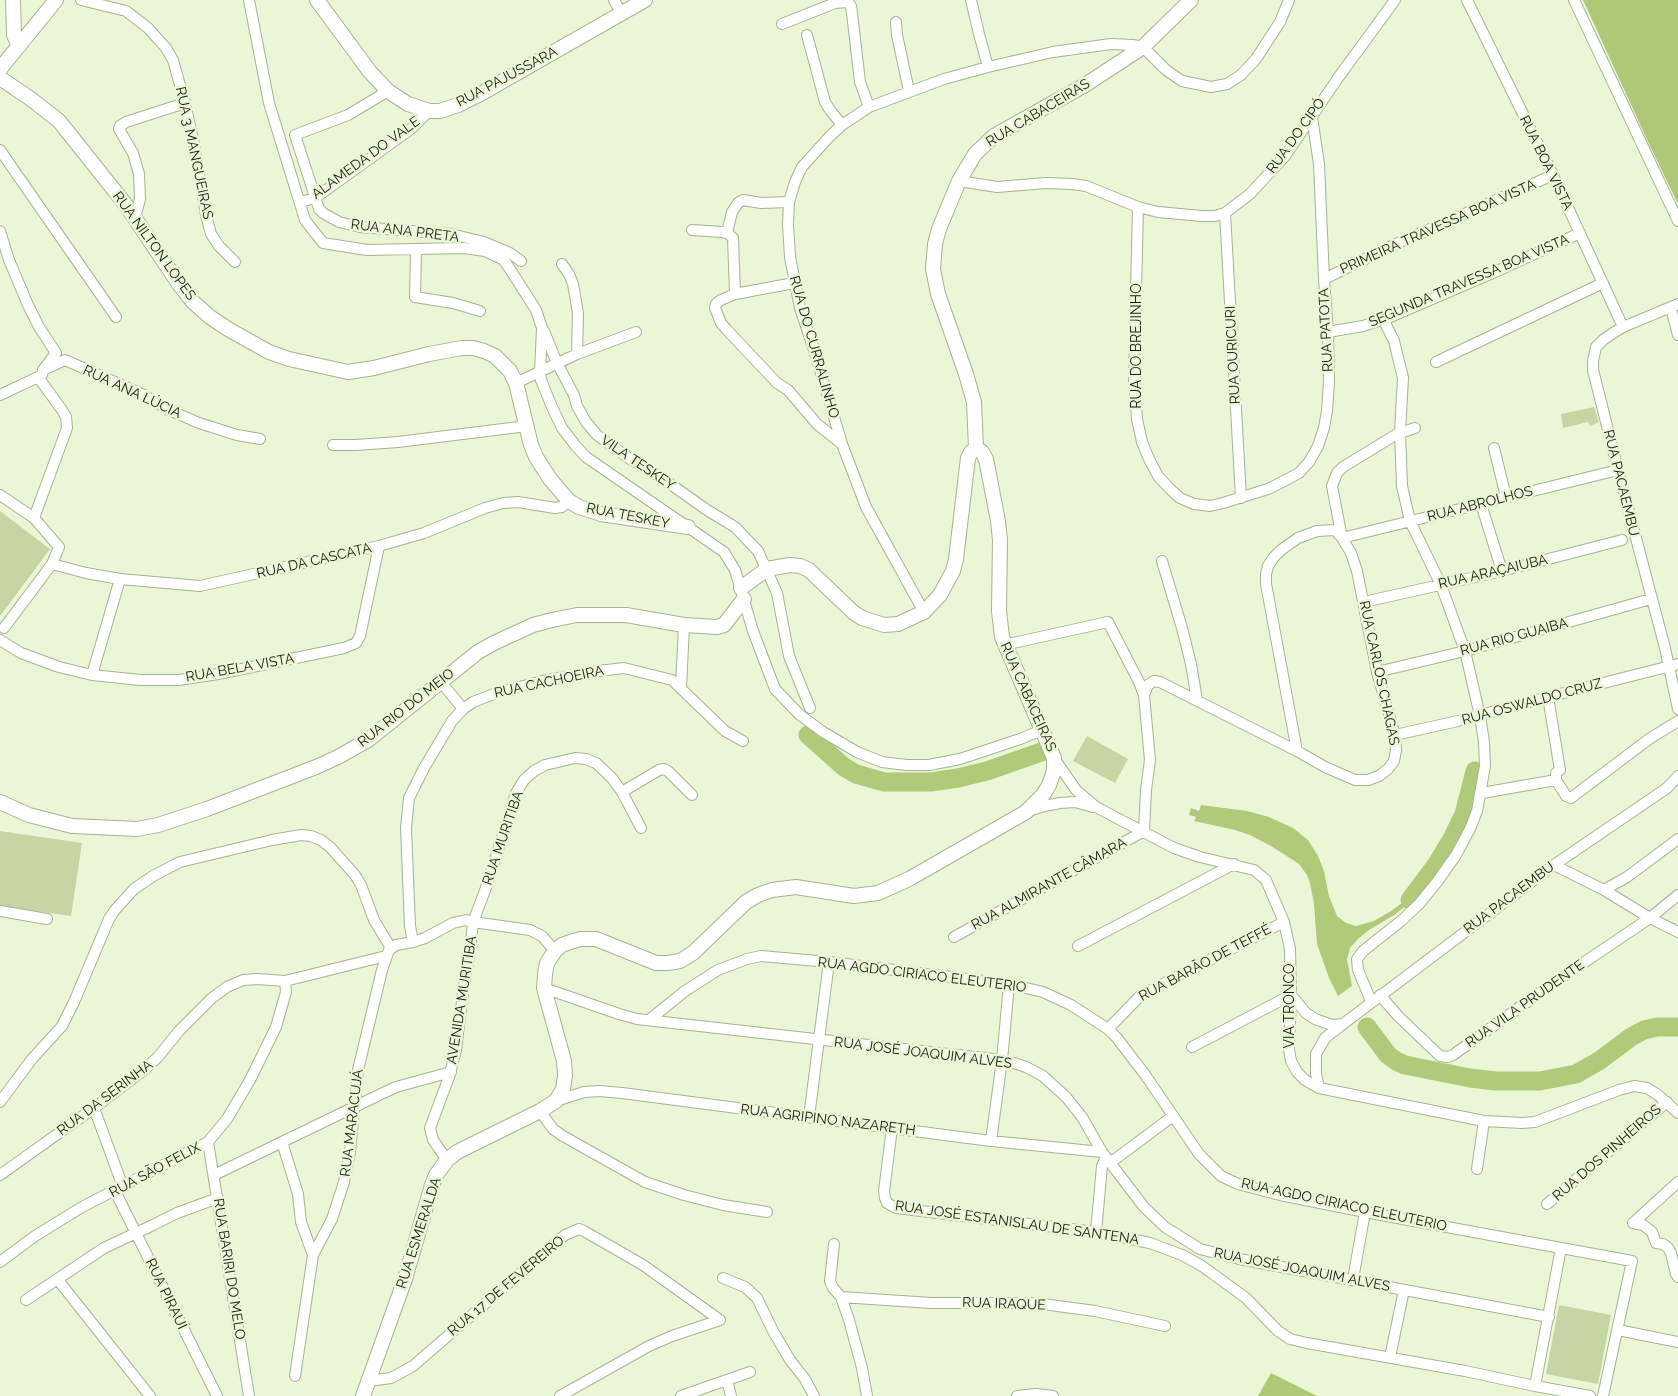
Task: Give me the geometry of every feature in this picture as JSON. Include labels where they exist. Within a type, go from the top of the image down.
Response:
[{"type":"main road","points":[[13,0],[14,35],[19,46]]},
{"type":"main road","points":[[0,69],[56,0]]},
{"type":"main road","points":[[317,0],[370,72],[388,91],[408,104],[429,111]]},
{"type":"main road","name":"RUA PAJUSSARA","points":[[429,111],[440,111],[458,105],[519,73],[645,0]]},
{"type":"main road","name":"RUA CABACEIRAS","points":[[555,951],[562,945],[570,942],[581,939],[596,939],[656,963],[680,961],[693,953],[746,902],[758,895],[772,890],[796,887],[854,896],[878,893],[909,879],[1026,812],[1043,795],[1054,771],[1054,758],[1002,637],[999,611],[1000,550],[998,521],[986,458],[976,448],[974,402],[938,294],[934,270],[935,244],[939,229],[959,181],[975,154],[994,136],[1085,85],[1142,47],[1191,0]]},
{"type":"main road","name":"RUA NILTON LOPES","points":[[0,78],[59,121],[135,218],[193,302],[222,325],[269,352],[289,359],[348,372],[374,368],[429,354],[473,348],[495,356],[510,371],[516,383],[531,445],[536,457],[550,479],[570,501]]},
{"type":"main road","points":[[742,594],[767,569],[790,565],[800,566],[809,570],[853,612],[872,622],[898,624],[924,612],[940,595],[953,571],[968,458],[976,448]]},
{"type":"main road","name":"RUA TESKEY","points":[[570,501],[584,509],[601,514],[688,528]]},
{"type":"main road","name":"RUA RIO DO MEIO","points":[[0,802],[29,815],[72,826],[137,829],[158,825],[207,809],[338,757],[368,740],[478,652],[533,625],[577,616],[626,615],[710,628],[724,625],[742,594]]},
{"type":"main road","points":[[555,951],[547,962],[544,988],[564,1061],[563,1089],[556,1101]]},
{"type":"main road","name":"RUA ESMERALDA","points":[[363,1396],[405,1279],[432,1185],[447,1160],[457,1152],[540,1111],[556,1101]]},
{"type":"street","name":"RUA 3 MANGUEIRAS","points":[[81,0],[126,12],[157,37],[173,60],[193,139],[206,215],[212,234],[219,246],[235,262]]},
{"type":"street","name":"VILA TESKEY","points":[[249,0],[269,103],[305,220],[323,243],[367,250],[464,248],[485,251],[502,259],[510,267],[536,310],[557,363],[586,422],[596,435],[735,527],[758,550],[777,593],[786,645],[793,668],[810,708]]},
{"type":"street","points":[[614,0],[621,13]]},
{"type":"street","points":[[971,0],[978,34],[988,67]]},
{"type":"street","points":[[1142,47],[1166,70],[1182,81],[1211,87],[1226,84],[1241,75],[1256,59],[1280,22],[1289,0]]},
{"type":"street","name":"RUA DO CIPÓ","points":[[1225,213],[1250,194],[1285,156],[1338,78],[1395,0]]},
{"type":"street","name":"RUA BOA VISTA","points":[[1467,0],[1553,176],[1623,327]]},
{"type":"street","points":[[1574,0],[1678,221]]},
{"type":"street","points":[[782,24],[835,3],[848,2],[851,6],[860,82],[869,107]]},
{"type":"street","points":[[896,22],[909,91]]},
{"type":"street","points":[[807,35],[826,102],[842,125]]},
{"type":"street","name":"RUA DO CURRALINHO","points":[[924,612],[866,507],[842,444],[800,308],[790,257],[788,225],[789,202],[794,182],[815,152],[842,125],[869,107],[909,91],[988,67],[1052,52],[1111,44],[1142,47]]},
{"type":"street","name":"RUA ANA PRETA","points":[[388,91],[348,115],[295,135],[319,209],[339,222],[360,227],[451,234],[484,242],[510,253],[521,261]]},
{"type":"street","points":[[135,218],[140,200],[140,174],[133,153],[119,129],[120,126],[126,122],[185,103]]},
{"type":"street","name":"ALAMEDA DO VALE","points":[[300,202],[315,198],[406,133],[429,111]]},
{"type":"street","name":"RUA PATOTA","points":[[1241,498],[1268,489],[1298,473],[1309,462],[1318,446],[1324,428],[1329,382],[1328,332],[1319,164],[1312,117]]},
{"type":"street","points":[[0,150],[116,317]]},
{"type":"street","name":"PRIMEIRA TRAVESSA BOA VISTA","points":[[1324,279],[1398,243],[1553,176]]},
{"type":"street","points":[[959,181],[997,187],[1046,183],[1072,184],[1094,189],[1138,207],[1158,212],[1175,215],[1215,216],[1225,213]]},
{"type":"street","points":[[727,233],[732,212],[738,203],[743,200],[761,203],[789,202]]},
{"type":"street","name":"RUA DO BREJINHO","points":[[1138,207],[1134,378],[1137,419],[1142,442],[1158,476],[1180,498],[1194,504],[1210,506],[1241,498]]},
{"type":"street","name":"RUA OURICURI","points":[[1225,213],[1241,498]]},
{"type":"street","points":[[692,230],[727,233],[733,238],[735,294]]},
{"type":"street","points":[[0,231],[9,260],[28,305],[56,354],[40,374],[0,395]]},
{"type":"street","name":"SEGUNDA TRAVESSA BOA VISTA","points":[[1328,332],[1363,326],[1383,319],[1486,276],[1580,233]]},
{"type":"street","points":[[416,250],[415,297],[453,303],[480,311]]},
{"type":"street","points":[[562,264],[573,284],[578,313],[577,354]]},
{"type":"street","points":[[794,284],[735,294],[716,304],[715,308],[721,323],[777,383],[788,390],[816,424],[842,444]]},
{"type":"street","points":[[1436,362],[1603,284]]},
{"type":"street","points":[[1675,306],[1678,335]]},
{"type":"street","name":"RUA PACAEMBU","points":[[1675,306],[1623,327],[1596,347],[1593,370],[1651,600],[1674,666],[1678,709]]},
{"type":"street","points":[[1371,1001],[1358,970],[1358,959],[1363,951],[1419,904],[1456,855],[1477,811],[1482,793],[1485,766],[1480,716],[1465,650],[1441,584],[1410,521],[1402,486],[1400,432],[1403,378],[1394,341],[1383,319]]},
{"type":"street","points":[[542,328],[540,372],[552,407],[562,428],[586,458],[724,552],[735,570],[753,631],[775,689],[800,715],[857,752],[882,762],[907,765],[929,765],[960,759],[1042,730]]},
{"type":"street","points":[[516,383],[577,354],[636,332]]},
{"type":"street","name":"RUA ANA LÚCIA","points":[[40,374],[65,360],[142,394],[169,410],[198,423],[237,435],[260,439]]},
{"type":"street","points":[[34,518],[67,428],[66,417],[40,374]]},
{"type":"street","points":[[333,445],[398,442],[527,426]]},
{"type":"street","name":"RUA CARLOS CHAGAS","points":[[1144,694],[1148,685],[1154,681],[1160,682],[1297,751],[1325,768],[1354,780],[1368,780],[1383,773],[1394,761],[1396,750],[1395,735],[1377,672],[1358,571],[1351,552],[1342,538],[1332,486],[1337,473],[1343,467],[1400,432],[1415,428]]},
{"type":"street","points":[[1494,448],[1506,497]]},
{"type":"street","name":"RUA ABROLHOS","points":[[1342,538],[1618,470]]},
{"type":"street","points":[[0,495],[34,518],[59,547],[52,564],[4,628]]},
{"type":"street","name":"RUA DA CASCATA","points":[[52,564],[120,579],[200,586],[379,546],[424,533],[485,508],[503,503],[518,502],[555,508],[562,507],[570,501]]},
{"type":"street","points":[[1481,504],[1502,570]]},
{"type":"street","points":[[1297,751],[1266,574],[1273,558],[1298,538],[1326,529],[1335,530],[1342,538]]},
{"type":"street","name":"RUA ARAÇAIUBA","points":[[1364,602],[1622,540]]},
{"type":"street","name":"RUA BELA VISTA","points":[[0,640],[21,653],[38,660],[92,675],[140,680],[179,680],[218,674],[350,646],[356,643],[360,636],[379,546]]},
{"type":"street","points":[[1162,561],[1191,664],[1197,700]]},
{"type":"street","points":[[92,675],[120,579]]},
{"type":"street","name":"RUA RIO GUAIBA","points":[[1377,672],[1651,600]]},
{"type":"street","points":[[1004,645],[1108,622],[1144,694],[1150,760],[1144,831]]},
{"type":"street","points":[[681,688],[684,624]]},
{"type":"street","name":"RUA OSWALDO CRUZ","points":[[1395,735],[1480,716],[1674,666]]},
{"type":"street","name":"RUA CACHOEIRA","points":[[413,942],[410,926],[406,828],[409,798],[444,732],[462,709],[473,702],[499,692],[543,681],[624,668],[672,680],[725,731],[743,741]]},
{"type":"street","points":[[441,682],[462,709]]},
{"type":"street","points":[[1548,697],[1560,770],[1556,773],[1556,780],[1566,796],[1571,798],[1649,739],[1678,720]]},
{"type":"street","name":"RUA MURITIBA","points":[[473,922],[487,885],[516,793],[524,780],[534,771],[574,758],[586,759],[596,763],[622,792],[641,828]]},
{"type":"street","name":"VIA TRONCO","points":[[1054,758],[1076,790],[1096,808],[1187,853],[1254,870],[1266,880],[1284,922],[1290,948],[1289,1049],[1291,1061],[1297,1072],[1305,1080],[1319,1088],[1484,1121],[1522,1124],[1535,1122],[1634,1086],[1647,1088],[1667,1102],[1678,1113]]},
{"type":"street","points":[[622,792],[659,770],[664,769],[692,795]]},
{"type":"street","name":"RUA PACAEMBU","points":[[1319,1088],[1316,1074],[1316,1054],[1325,1038],[1371,1001],[1554,865],[1667,788],[1678,776]]},
{"type":"street","points":[[1482,793],[1556,780]]},
{"type":"street","points":[[1026,812],[1044,806],[1075,802],[1096,808]]},
{"type":"street","name":"RUA ALMIRANTE CÂMARA","points":[[954,937],[1144,831]]},
{"type":"street","points":[[0,1102],[32,1059],[62,1026],[109,919],[115,910],[134,889],[153,876],[180,862],[301,835],[321,840],[355,875],[389,952]]},
{"type":"street","points":[[1604,890],[1627,877],[1678,839]]},
{"type":"street","points":[[1078,946],[1234,864]]},
{"type":"street","points":[[1554,865],[1604,890],[1650,918],[1678,932]]},
{"type":"street","name":"RUA VILA PRUDENTE","points":[[1380,995],[1398,1016],[1440,1056],[1448,1057],[1650,918],[1678,895]]},
{"type":"street","points":[[0,911],[47,919]]},
{"type":"street","name":"RUA DA SERINHA","points":[[0,1174],[94,1108],[158,1058],[191,1019],[212,998],[227,987],[243,980],[285,981],[389,952],[396,945],[426,938],[460,920],[530,930],[542,936],[555,951]]},
{"type":"street","name":"AVENIDA MURITIBA","points":[[447,1160],[433,1140],[430,1128],[451,1072],[457,1042],[473,922]]},
{"type":"street","name":"RUA BARÃO DE TEFFÉ","points":[[1108,1029],[1141,995],[1284,922]]},
{"type":"street","name":"RUA MARACUJÁ","points":[[295,1376],[313,1255],[332,1219],[344,1182],[350,1152],[361,1055],[389,952]]},
{"type":"street","name":"RUA AGDO CIRIACO ELEUTERIO","points":[[649,1020],[685,991],[718,970],[761,956],[829,962],[1009,984],[1043,992],[1071,1005],[1108,1029],[1129,1052],[1199,1154],[1221,1176],[1238,1184],[1256,1189],[1365,1212],[1632,1261],[1618,1330]]},
{"type":"street","points":[[809,1117],[829,962]]},
{"type":"street","name":"RUA SÃO FELIX","points":[[0,1262],[35,1236],[82,1207],[208,1142],[227,1120],[250,1080],[276,1027],[284,1005],[285,981]]},
{"type":"street","points":[[991,1141],[1002,1060],[1009,984]]},
{"type":"street","name":"RUA JOSÉ JOAQUIM ALVES","points":[[544,988],[619,1014],[649,1020],[1002,1060],[1026,1067],[1052,1083],[1082,1117],[1106,1157],[1144,1207],[1165,1227],[1200,1249],[1239,1259],[1549,1317]]},
{"type":"street","points":[[1192,1047],[1291,995],[1306,1013],[1315,1019],[1332,1025],[1343,1024]]},
{"type":"street","points":[[214,1175],[396,1087],[451,1072]]},
{"type":"street","name":"RUA AGRIPINO NAZARETH","points":[[556,1101],[584,1092],[598,1091],[1106,1157]]},
{"type":"street","name":"RUA DOS PINHEIROS","points":[[1546,1204],[1667,1102]]},
{"type":"street","name":"RUA PIRAUÍ","points":[[94,1108],[119,1189],[136,1234],[217,1396]]},
{"type":"street","points":[[540,1111],[553,1129],[562,1136],[645,1182],[722,1205],[767,1212]]},
{"type":"street","points":[[1096,1232],[1102,1166],[1106,1157],[1173,1116]]},
{"type":"street","points":[[1477,1169],[1484,1121]]},
{"type":"street","name":"RUA JOSÉ ESTANISLAU DE SANTENA","points":[[892,1128],[884,1192],[888,1203],[896,1208],[1096,1232],[1150,1243],[1182,1255],[1202,1266],[1246,1298],[1278,1331],[1290,1338],[1307,1343],[1465,1371],[1590,1396]]},
{"type":"street","name":"RUA BARIRI DO MELO","points":[[208,1142],[249,1396]]},
{"type":"street","points":[[282,1142],[298,1194],[301,1222],[313,1255]]},
{"type":"street","points":[[1677,1274],[1668,1248],[1663,1244],[1656,1243],[1652,1232],[1643,1225],[1633,1223],[1678,1182]]},
{"type":"street","points":[[26,1300],[104,1248],[136,1234],[177,1212],[218,1198]]},
{"type":"street","points":[[1353,1279],[1365,1212]]},
{"type":"street","name":"RUA 17 DE FEVEREIRO","points":[[368,1382],[391,1378],[413,1366],[565,1235],[579,1229],[643,1265],[720,1320],[649,1346],[560,1396]]},
{"type":"street","points":[[834,1244],[830,1281],[841,1297],[849,1320],[862,1368],[867,1396]]},
{"type":"street","points":[[1535,1386],[1561,1248]]},
{"type":"street","points":[[723,1278],[745,1287],[757,1298],[773,1331],[814,1396]]},
{"type":"street","points":[[58,1280],[150,1396]]},
{"type":"street","points":[[1390,1357],[1404,1290]]},
{"type":"street","name":"RUA IRAQUE","points":[[841,1297],[931,1302],[1035,1303],[1095,1311],[1165,1326]]},
{"type":"street","points":[[1603,1396],[1618,1330],[1678,1342]]},
{"type":"street","points":[[682,1396],[750,1372]]},
{"type":"street","points":[[727,1380],[732,1396]]},
{"type":"street","points":[[1018,1396],[1036,1394],[1053,1396]]},
{"type":"shaded area","points":[[1583,0],[1678,0],[1678,204],[1650,146]]},
{"type":"shaded area","points":[[1594,407],[1599,422],[1590,426],[1588,422],[1563,428],[1561,414]]},
{"type":"shaded area","points":[[0,511],[50,549],[0,616]]},
{"type":"shaded area","points":[[1087,736],[1128,759],[1115,783],[1073,761]]},
{"type":"shaded area","points":[[1201,805],[1247,811],[1269,817],[1293,828],[1308,840],[1318,856],[1324,871],[1329,896],[1337,916],[1346,923],[1356,926],[1374,921],[1409,898],[1411,902],[1369,930],[1350,948],[1347,960],[1352,986],[1338,996],[1329,978],[1317,944],[1314,904],[1310,883],[1299,864],[1250,835],[1194,821],[1196,817],[1189,815],[1191,808],[1199,811]]},
{"type":"shaded area","points":[[0,831],[82,843],[71,916],[0,906]]},
{"type":"shaded area","points":[[1559,1305],[1611,1315],[1598,1384],[1546,1374]]},
{"type":"shaded area","points":[[1271,1373],[1317,1396],[1258,1396]]},
{"type":"waterway","points":[[808,735],[844,767],[856,774],[884,782],[931,782],[958,778],[987,771],[1044,751]]},
{"type":"waterway","points":[[1410,900],[1437,864],[1452,839],[1464,814],[1475,771]]},
{"type":"waterway","points":[[1367,1027],[1388,1055],[1405,1065],[1470,1078],[1496,1081],[1540,1081],[1576,1074],[1599,1061],[1631,1037],[1644,1030],[1657,1027],[1678,1027]]}]
